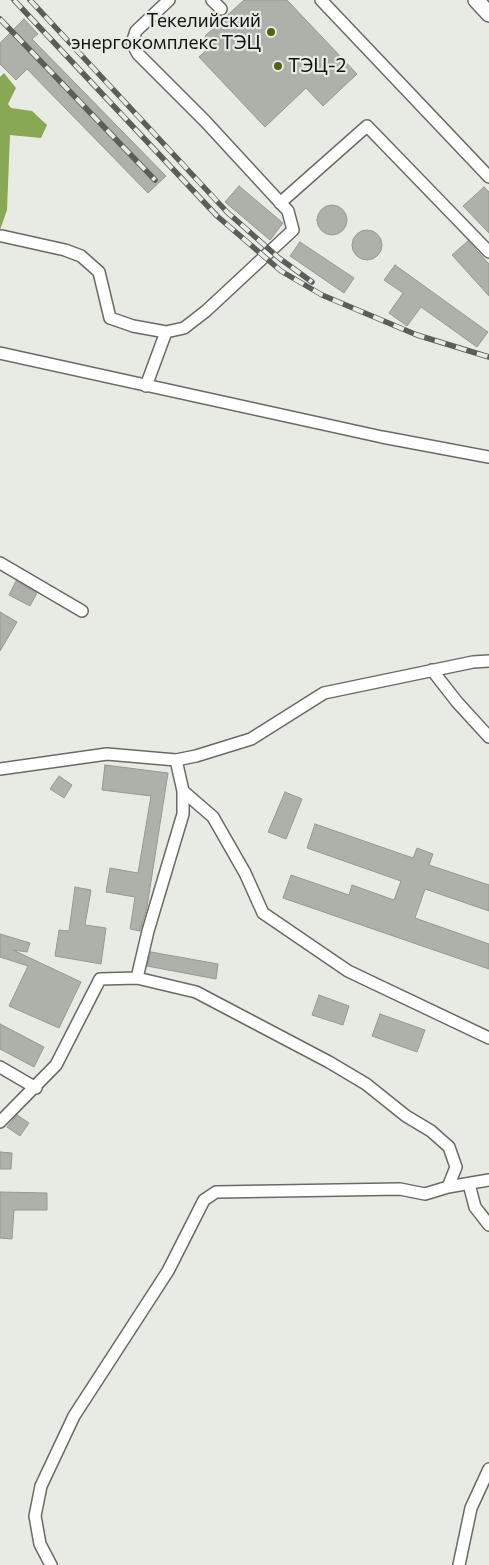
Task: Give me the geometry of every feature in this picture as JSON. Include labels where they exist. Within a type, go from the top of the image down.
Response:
[{"type":"main road","points":[[476,0],[489,14]]},
{"type":"street","points":[[2,236],[65,250],[82,256],[99,272],[110,318],[166,332],[184,328],[206,311],[293,230],[288,211],[138,54],[132,44],[136,31],[169,0]]},
{"type":"street","points":[[212,0],[221,9]]},
{"type":"street","points":[[321,0],[489,177]]},
{"type":"street","points":[[280,203],[368,126],[489,252]]},
{"type":"street","points":[[146,386],[166,332]]},
{"type":"street","points":[[0,353],[382,437],[489,457]]},
{"type":"street","points":[[0,563],[82,611]]},
{"type":"street","points":[[0,769],[107,754],[176,760],[251,739],[324,693],[432,670],[489,661]]},
{"type":"street","points":[[432,670],[457,702],[489,737]]},
{"type":"street","points":[[137,978],[148,931],[183,814],[183,791],[176,760]]},
{"type":"street","points":[[183,791],[213,817],[245,873],[263,913],[348,971],[489,1038]]},
{"type":"street","points":[[0,1122],[36,1088],[56,1065],[100,979],[137,978],[196,992],[329,1062],[366,1084],[406,1116],[431,1131],[449,1147],[456,1167],[448,1187]]},
{"type":"street","points":[[0,1067],[36,1088]]},
{"type":"street","points":[[51,1565],[40,1544],[35,1516],[41,1486],[74,1416],[163,1279],[182,1246],[204,1200],[216,1192],[400,1189],[425,1194],[448,1187],[489,1180]]},
{"type":"street","points":[[469,1184],[475,1207],[489,1225]]},
{"type":"street","points":[[459,1565],[471,1508],[489,1469]]},
{"type":"shaded area","points":[[4,73],[16,88],[8,104],[11,108],[32,111],[47,125],[41,138],[10,135],[7,210],[0,230],[0,77]]},
{"type":"building","name":"ТЭЦ-2","points":[[244,0],[287,0],[357,74],[323,106],[306,88],[265,127],[199,57],[213,44],[205,36]]},
{"type":"building","points":[[24,19],[38,34],[32,39],[166,176],[148,193],[27,69],[16,80],[0,64],[0,43]]},
{"type":"building","points":[[239,186],[283,223],[270,240],[225,202]]},
{"type":"building","points":[[484,187],[489,192],[489,233],[463,206]]},
{"type":"building","points":[[332,205],[343,209],[347,220],[343,231],[332,235],[321,231],[317,220],[321,209]]},
{"type":"building","points":[[367,230],[378,234],[382,245],[378,256],[367,260],[356,256],[352,245],[356,234]]},
{"type":"building","points":[[468,241],[489,264],[489,296],[452,255]]},
{"type":"building","points":[[300,242],[354,278],[344,293],[290,256]]},
{"type":"building","points":[[395,265],[488,332],[477,347],[421,307],[407,326],[389,313],[403,293],[384,280]]},
{"type":"building","points":[[16,581],[37,593],[30,606],[9,595]]},
{"type":"building","points":[[0,612],[17,622],[0,651]]},
{"type":"building","points":[[105,765],[168,773],[147,907],[140,931],[130,929],[135,897],[106,892],[110,868],[138,873],[151,796],[102,790]]},
{"type":"building","points":[[59,776],[72,785],[64,798],[50,789]]},
{"type":"building","points":[[285,792],[302,799],[286,839],[268,832]]},
{"type":"building","points":[[315,824],[413,858],[417,848],[433,854],[429,865],[489,885],[489,911],[425,889],[415,918],[489,944],[489,969],[283,898],[291,875],[349,895],[352,885],[394,900],[401,881],[307,848]]},
{"type":"building","points":[[75,887],[91,890],[85,925],[106,928],[101,964],[55,956],[59,930],[69,931]]},
{"type":"building","points":[[0,934],[30,943],[27,952],[13,950],[81,982],[59,1028],[9,1006],[28,966],[0,957]]},
{"type":"building","points":[[151,952],[218,964],[216,979],[147,966]]},
{"type":"building","points":[[319,995],[349,1006],[343,1025],[312,1015]]},
{"type":"building","points":[[380,1014],[425,1030],[417,1052],[372,1036]]},
{"type":"building","points":[[0,1024],[44,1047],[34,1067],[0,1049]]},
{"type":"building","points":[[17,1115],[29,1123],[20,1136],[7,1127]]},
{"type":"building","points":[[0,1152],[12,1153],[11,1169],[0,1169]]},
{"type":"building","points":[[0,1192],[47,1193],[47,1210],[14,1210],[12,1239],[0,1238]]},
{"type":"railway","points":[[14,0],[217,216],[281,271],[322,295],[417,335],[489,357]]},
{"type":"railway","points":[[30,0],[227,212],[279,258],[312,282]]},
{"type":"railway","points":[[0,19],[155,180]]},
{"type":"place","name":"Текелийский энергокомплекс ТЭЦ","points":[[271,32]]},
{"type":"place","name":"ТЭЦ-2","points":[[278,66]]}]
